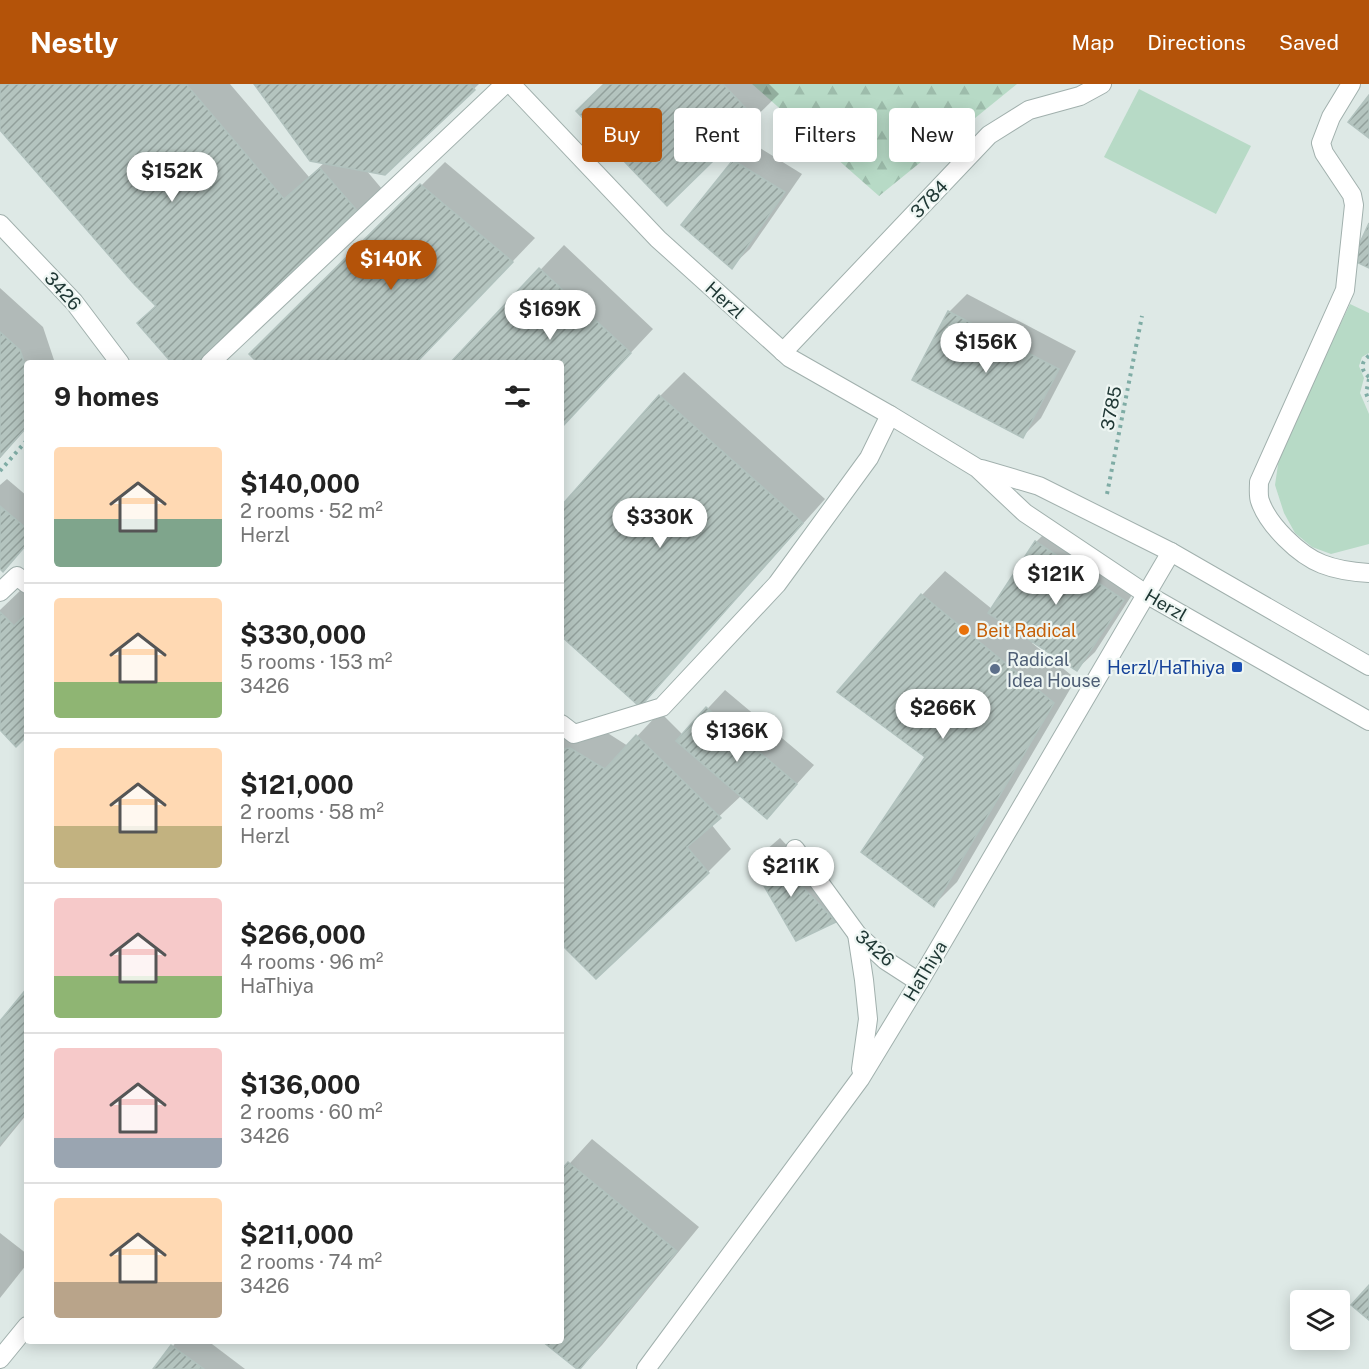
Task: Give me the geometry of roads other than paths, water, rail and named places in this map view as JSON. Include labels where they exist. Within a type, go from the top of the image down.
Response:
[{"type":"street","points":[[213,360],[505,84]]},
{"type":"street","name":"Herzl","points":[[511,84],[658,239],[790,358],[977,468],[1025,513],[1146,594],[1369,721]]},
{"type":"street","name":"3784","points":[[783,352],[989,135],[1029,110],[1080,96],[1102,84]]},
{"type":"street","points":[[1351,84],[1331,117],[1321,143],[1324,153],[1352,195],[1354,205],[1345,290],[1259,482],[1260,500],[1268,515],[1290,544],[1321,564],[1346,571],[1369,573]]},
{"type":"street","name":"3426","points":[[0,224],[74,302],[118,360]]},
{"type":"street","points":[[567,729],[662,707],[777,584],[869,458],[890,415]]},
{"type":"street","name":"Herzl","points":[[977,468],[1039,486],[1171,552],[1369,666]]},
{"type":"street","name":"HaThiya","points":[[646,1369],[860,1079],[920,982],[1171,552]]},
{"type":"street","points":[[0,592],[17,576],[24,582]]},
{"type":"street","name":"3426","points":[[795,849],[857,934],[885,960],[920,982]]},
{"type":"street","points":[[857,934],[868,1020],[860,1079]]},
{"type":"street","points":[[0,1359],[24,1330]]},
{"type":"place","name":"Beit Radical","points":[[964,630]]},
{"type":"place","name":"Herzl/HaThiya","points":[[1237,667]]},
{"type":"place","name":"Radical Idea House","points":[[995,669]]}]
